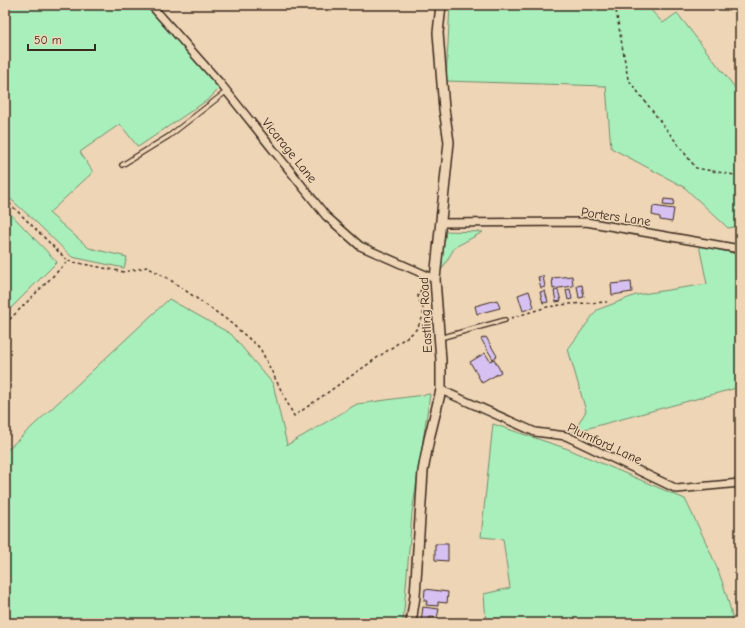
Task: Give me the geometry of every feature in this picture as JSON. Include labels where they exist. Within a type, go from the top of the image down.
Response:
[{"type":"street","name":"Vicarage Lane","points":[[151,5],[227,91],[326,216],[360,246],[434,282]]},
{"type":"street","name":"Eastling Road","points":[[411,623],[415,596],[423,471],[429,438],[441,390],[441,360],[434,282],[450,142],[444,109],[438,33],[441,5]]},
{"type":"street","name":"Porters Lane","points":[[440,223],[586,222],[740,249]]},
{"type":"street","points":[[441,390],[447,390],[460,395],[484,407]]},
{"type":"street","name":"Plumford Lane","points":[[441,390],[535,432],[566,436],[677,489],[740,483]]},
{"type":"lane","points":[[122,165],[169,136],[227,91]]},
{"type":"lane","points":[[438,338],[505,320]]},
{"type":"path","points":[[615,5],[628,79],[696,168],[740,176]]},
{"type":"path","points":[[5,199],[68,261],[124,272],[147,266],[169,279],[226,319],[260,348],[294,416],[414,332],[417,329],[423,314],[418,298],[419,293],[434,282]]},
{"type":"path","points":[[5,324],[68,261]]},
{"type":"path","points":[[505,320],[554,306],[607,302]]},
{"type":"green space","points":[[5,5],[147,5],[220,88],[209,99],[138,147],[120,124],[80,152],[93,172],[49,213],[89,248],[127,257],[124,268],[72,257],[5,194]]},
{"type":"green space","points":[[450,5],[646,5],[663,23],[677,13],[740,94],[740,226],[728,228],[684,187],[611,148],[606,86],[446,81]]},
{"type":"green space","points":[[5,208],[57,262],[5,314]]},
{"type":"green space","points":[[442,231],[483,232],[455,247],[439,274]]},
{"type":"green space","points":[[699,245],[740,255],[740,387],[574,432],[586,411],[568,349],[597,310],[636,295],[707,284]]},
{"type":"green space","points":[[169,299],[231,334],[273,384],[287,445],[357,404],[430,394],[412,513],[403,623],[5,623],[5,452]]},
{"type":"green space","points":[[493,424],[568,449],[685,499],[720,575],[730,607],[733,623],[486,623],[484,594],[510,588],[503,539],[481,537]]},
{"type":"building","points":[[664,199],[674,200],[673,206],[663,205]]},
{"type":"building","points":[[653,206],[674,209],[672,222],[660,220],[660,217],[652,215]]},
{"type":"building","points":[[543,276],[545,287],[541,288],[538,277]]},
{"type":"building","points":[[572,276],[573,286],[553,289],[552,278]]},
{"type":"building","points":[[631,282],[632,292],[612,295],[611,284]]},
{"type":"building","points":[[582,285],[584,297],[579,298],[577,286]]},
{"type":"building","points":[[570,289],[572,299],[568,300],[566,290]]},
{"type":"building","points":[[558,290],[561,301],[556,302],[554,291]]},
{"type":"building","points":[[529,291],[534,307],[523,311],[518,295]]},
{"type":"building","points":[[545,291],[548,302],[543,303],[540,292]]},
{"type":"building","points":[[497,300],[500,308],[477,314],[475,306]]},
{"type":"building","points":[[486,337],[497,356],[493,359],[481,339]]},
{"type":"building","points":[[485,353],[490,361],[494,359],[501,372],[482,383],[470,362]]},
{"type":"building","points":[[435,544],[448,544],[448,561],[435,560]]},
{"type":"building","points":[[425,589],[448,592],[447,603],[438,602],[438,606],[426,605],[427,601],[424,601]]},
{"type":"building","points":[[423,607],[439,609],[437,618],[430,617],[429,622],[421,621]]}]
